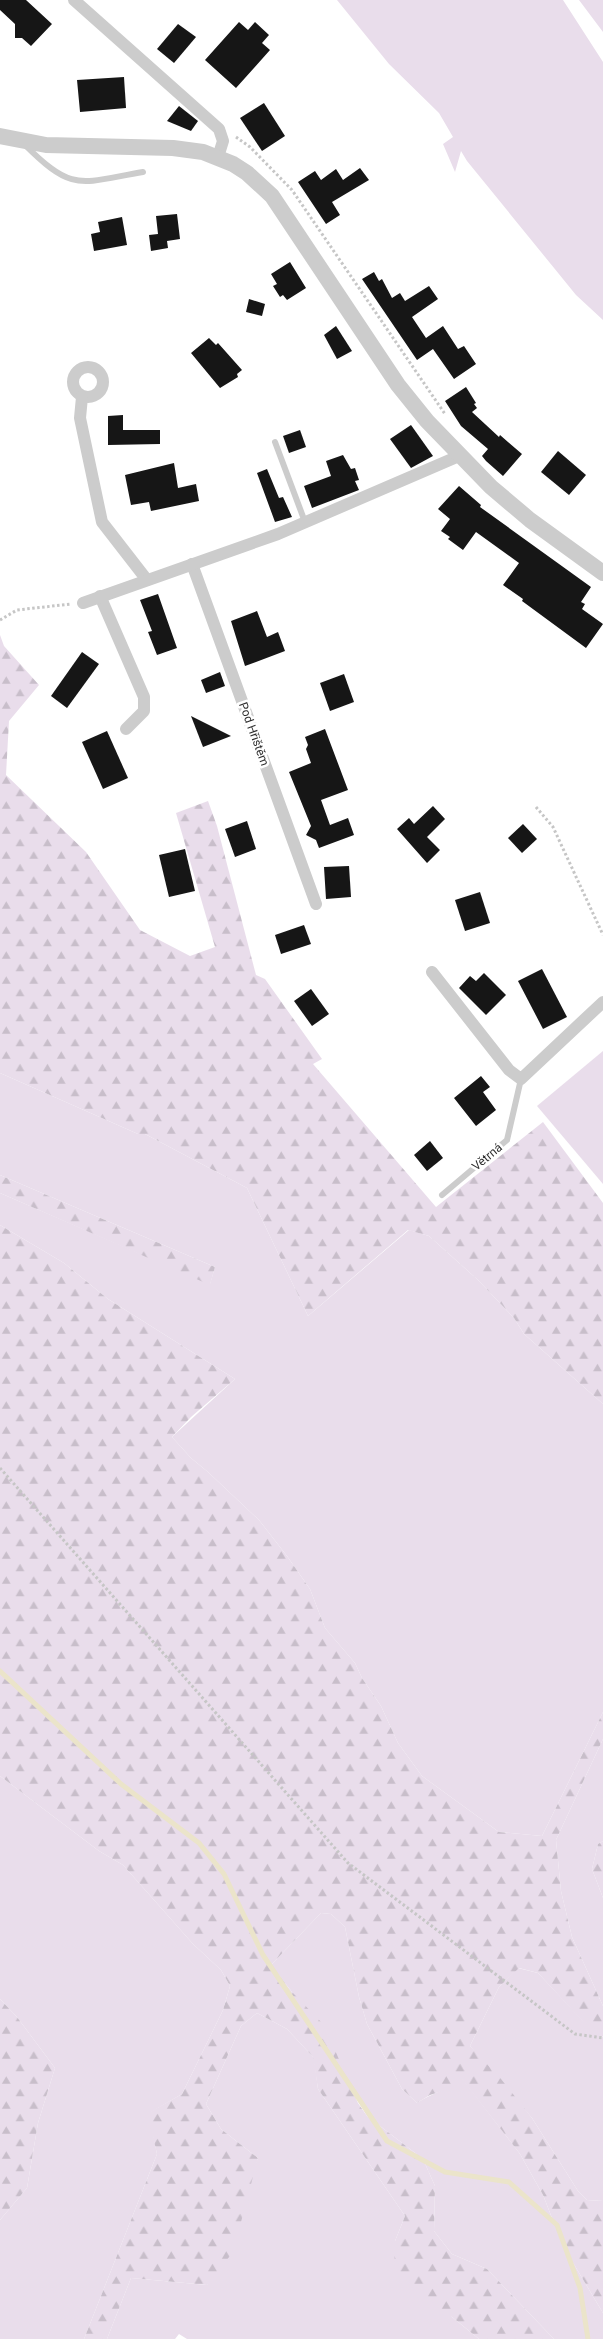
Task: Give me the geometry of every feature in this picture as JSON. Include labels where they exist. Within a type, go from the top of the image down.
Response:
[{"type":"street","points":[[74,0],[215,125],[221,133],[223,141],[218,157]]},
{"type":"street","points":[[0,136],[22,142],[46,145],[180,149],[218,157],[247,173],[272,196],[398,385],[442,438],[491,487],[530,520],[603,573]]},
{"type":"street","points":[[82,397],[80,418],[102,522],[147,580]]},
{"type":"street","points":[[83,603],[305,522],[459,456]]},
{"type":"street","name":"Pod Hřištěm","points":[[192,564],[316,904]]},
{"type":"street","points":[[100,596],[144,697],[144,711],[126,729]]},
{"type":"street","points":[[432,972],[509,1070],[521,1079],[603,1002]]},
{"type":"lane","points":[[22,142],[47,167],[70,180],[85,182],[143,172]]},
{"type":"lane","points":[[275,442],[305,522]]},
{"type":"lane","name":"Větrná","points":[[442,1195],[507,1140],[521,1079]]},
{"type":"path","points":[[221,133],[232,135],[250,147],[292,190],[454,428],[442,438]]},
{"type":"path","points":[[0,620],[17,610],[83,603]]},
{"type":"path","points":[[536,807],[553,827],[603,934]]},
{"type":"path","points":[[0,1468],[348,1863],[575,2034],[603,2038]]},
{"type":"green space","points":[[337,0],[563,0],[603,62],[603,320],[576,295],[467,161],[461,151],[455,172],[443,144],[453,137],[439,113],[389,64]]},
{"type":"green space","points":[[579,0],[603,0],[603,32]]},
{"type":"green space","points":[[0,635],[4,646],[39,685],[9,721],[6,775],[86,852],[140,930],[190,956],[215,947],[176,813],[208,801],[217,826],[256,975],[265,979],[322,1059],[313,1064],[436,1207],[543,1122],[603,1203],[603,1404],[524,1334],[514,1318],[478,1280],[429,1236],[408,1230],[308,1316],[247,1188],[145,1134],[138,1134],[0,1073]]},
{"type":"green space","points":[[603,1051],[603,1184],[537,1106]]},
{"type":"green space","points":[[0,1073],[138,1134],[145,1134],[247,1188],[308,1316],[409,1230],[429,1236],[478,1280],[514,1318],[524,1334],[603,1404],[603,1712],[542,1836],[499,1832],[422,1776],[398,1743],[381,1706],[362,1678],[355,1663],[325,1628],[310,1589],[287,1556],[259,1520],[191,1458],[172,1437],[235,1379],[108,1299],[64,1263],[0,1225],[0,1193],[210,1284],[215,1267],[0,1175]]},
{"type":"green space","points":[[0,1175],[215,1267],[210,1285],[0,1193]]},
{"type":"green space","points":[[0,1225],[64,1263],[108,1299],[235,1379],[191,1417],[172,1437],[191,1458],[259,1520],[287,1556],[310,1589],[325,1628],[355,1663],[362,1678],[381,1706],[398,1743],[422,1776],[499,1832],[542,1836],[603,1712],[603,1739],[556,1840],[561,1891],[572,1937],[603,2006],[603,2036],[599,2039],[538,1973],[519,1968],[499,1987],[470,2046],[501,2079],[532,2118],[578,2191],[587,2200],[603,2201],[603,2313],[563,2246],[543,2195],[520,2154],[461,2078],[451,2088],[430,2095],[417,2103],[402,2089],[367,2024],[359,1997],[345,1927],[331,1914],[321,1913],[271,1965],[292,1992],[324,2025],[358,2103],[367,2116],[423,2159],[435,2186],[434,2231],[452,2254],[487,2269],[554,2339],[479,2339],[452,2317],[394,2277],[395,2241],[405,2216],[318,2089],[313,2057],[287,2029],[257,2013],[241,2026],[206,2104],[221,2129],[258,2158],[233,2252],[207,2285],[131,2278],[107,2339],[84,2339],[157,2154],[150,2123],[150,2112],[182,2094],[223,2010],[230,1986],[221,1970],[193,1944],[123,1865],[99,1851],[0,1776]]},
{"type":"green space","points":[[603,1739],[603,1841],[598,1844],[592,1869],[603,1898],[603,2006],[572,1937],[561,1891],[556,1840]]},
{"type":"green space","points":[[0,1776],[99,1851],[123,1865],[193,1944],[221,1970],[230,1986],[223,2010],[182,2094],[151,2112],[151,2123],[157,2154],[84,2339],[0,2339],[0,2220],[27,2188],[38,2123],[55,2068],[17,2017],[0,1999]]},
{"type":"green space","points":[[603,1841],[603,1898],[592,1869],[598,1844]]},
{"type":"green space","points":[[321,1913],[331,1914],[345,1927],[359,1997],[367,2024],[402,2089],[417,2103],[451,2085],[461,2077],[520,2154],[543,2195],[563,2246],[603,2313],[603,2339],[554,2339],[487,2269],[452,2254],[434,2231],[435,2186],[423,2159],[367,2116],[292,1992],[271,1965]]},
{"type":"green space","points":[[518,1968],[538,1973],[600,2039],[603,2036],[603,2201],[587,2200],[578,2191],[532,2118],[470,2046],[499,1987]]},
{"type":"green space","points":[[0,1999],[17,2017],[55,2068],[38,2123],[27,2188],[0,2220]]},
{"type":"green space","points":[[257,2013],[287,2029],[314,2058],[318,2089],[405,2216],[395,2241],[452,2317],[479,2339],[187,2339],[179,2334],[175,2339],[107,2339],[131,2278],[207,2285],[258,2158],[221,2129],[206,2104],[241,2026]]},
{"type":"building","points":[[0,0],[26,0],[52,24],[31,46],[22,38],[15,38],[15,24],[0,10]]},
{"type":"building","points":[[239,22],[248,30],[255,22],[269,35],[262,43],[270,50],[236,88],[205,60]]},
{"type":"building","points":[[178,24],[196,37],[174,63],[157,49]]},
{"type":"building","points":[[124,77],[126,108],[80,112],[77,80]]},
{"type":"building","points":[[264,103],[285,136],[262,151],[240,118]]},
{"type":"building","points":[[179,106],[198,121],[191,131],[167,121]]},
{"type":"building","points":[[360,168],[369,180],[332,202],[340,215],[326,224],[298,182],[315,171],[321,180],[336,169],[343,180]]},
{"type":"building","points":[[177,214],[180,239],[167,241],[168,248],[151,251],[149,235],[158,234],[156,216]]},
{"type":"building","points":[[122,217],[127,245],[94,251],[91,234],[100,232],[98,222]]},
{"type":"building","points":[[290,262],[306,288],[287,300],[283,295],[280,297],[273,286],[277,284],[271,274]]},
{"type":"building","points":[[374,272],[379,281],[382,279],[392,298],[400,293],[405,301],[429,286],[438,299],[412,317],[426,338],[443,326],[458,349],[464,346],[476,364],[454,379],[433,349],[417,360],[362,279]]},
{"type":"building","points":[[249,299],[265,304],[262,316],[246,312]]},
{"type":"building","points":[[336,326],[352,351],[337,359],[324,335]]},
{"type":"building","points":[[209,338],[216,345],[218,343],[242,370],[237,374],[238,377],[220,388],[191,353]]},
{"type":"building","points":[[466,387],[476,403],[474,404],[477,408],[472,412],[499,437],[500,435],[522,454],[503,476],[482,456],[488,449],[461,426],[445,401]]},
{"type":"building","points":[[123,415],[123,430],[160,430],[160,444],[108,445],[108,416]]},
{"type":"building","points":[[411,425],[433,456],[411,468],[390,439]]},
{"type":"building","points":[[300,430],[306,447],[289,453],[283,436]]},
{"type":"building","points":[[558,451],[586,475],[569,495],[541,472]]},
{"type":"building","points":[[343,455],[351,469],[355,468],[359,480],[355,481],[359,490],[312,508],[304,486],[331,476],[326,461]]},
{"type":"building","points":[[174,463],[178,488],[196,484],[199,501],[151,511],[149,502],[131,505],[125,475]]},
{"type":"building","points":[[267,469],[279,498],[283,497],[292,517],[275,522],[257,473]]},
{"type":"building","points":[[459,486],[481,505],[480,507],[591,587],[581,602],[585,604],[582,609],[603,624],[586,648],[503,585],[519,563],[476,532],[463,550],[441,531],[450,519],[438,509]]},
{"type":"building","points":[[158,594],[177,648],[157,655],[148,632],[152,631],[140,600]]},
{"type":"building","points":[[257,611],[267,637],[278,632],[285,651],[245,666],[231,621]]},
{"type":"building","points":[[82,652],[99,664],[67,708],[51,696]]},
{"type":"building","points":[[220,672],[225,686],[206,693],[201,680]]},
{"type":"building","points":[[344,674],[354,702],[330,711],[320,683]]},
{"type":"building","points":[[191,716],[231,736],[203,747]]},
{"type":"building","points":[[325,729],[348,790],[321,800],[330,825],[348,818],[354,835],[319,848],[316,840],[306,835],[311,826],[289,772],[311,763],[306,749],[308,745],[305,737]]},
{"type":"building","points":[[107,731],[128,778],[103,789],[82,742]]},
{"type":"building","points":[[433,806],[445,819],[427,837],[440,850],[427,863],[397,829],[409,818],[414,824]]},
{"type":"building","points":[[247,821],[256,849],[235,857],[225,829]]},
{"type":"building","points":[[523,824],[537,839],[522,853],[508,838]]},
{"type":"building","points":[[185,849],[195,891],[169,897],[159,855]]},
{"type":"building","points":[[349,866],[351,897],[326,899],[324,867]]},
{"type":"building","points":[[480,892],[490,923],[465,931],[455,900]]},
{"type":"building","points":[[304,925],[311,944],[281,954],[275,935]]},
{"type":"building","points":[[542,969],[567,1017],[543,1029],[518,981]]},
{"type":"building","points":[[484,973],[506,995],[486,1015],[459,988],[470,976],[476,981]]},
{"type":"building","points":[[311,989],[329,1014],[312,1026],[294,1001]]},
{"type":"building","points":[[481,1076],[490,1087],[483,1092],[496,1110],[476,1126],[454,1098]]},
{"type":"building","points":[[430,1141],[443,1158],[427,1171],[414,1155]]},
{"type":"waterway","points":[[0,1671],[121,1784],[199,1843],[224,1874],[263,1955],[387,2141],[445,2172],[509,2182],[557,2225],[580,2288],[588,2339]]}]
